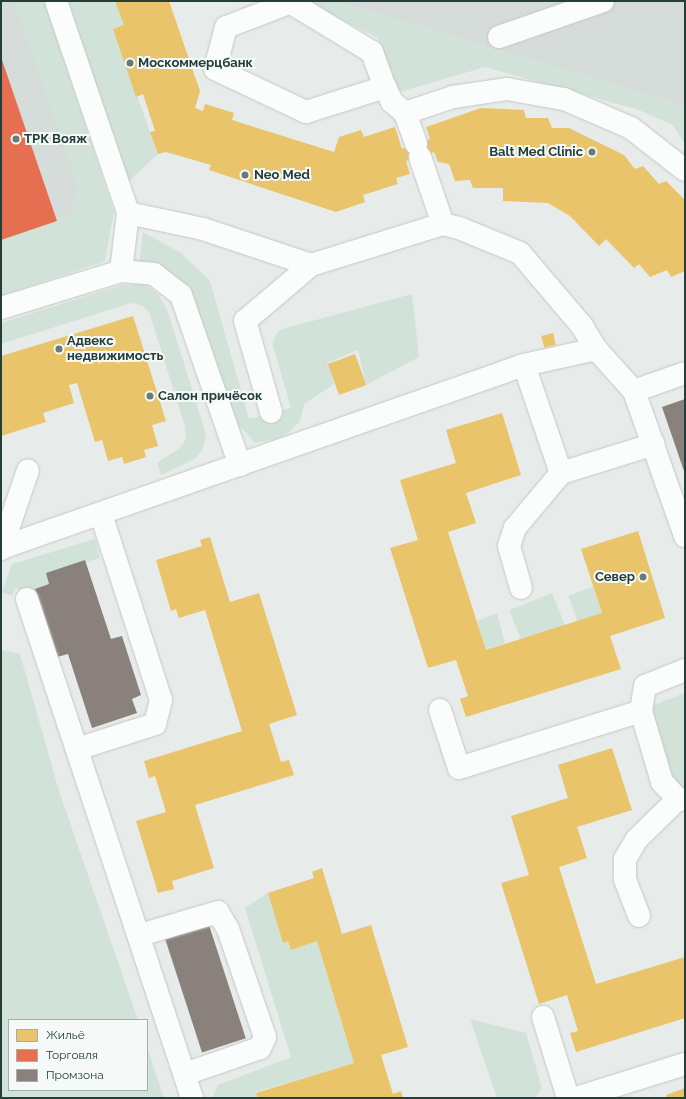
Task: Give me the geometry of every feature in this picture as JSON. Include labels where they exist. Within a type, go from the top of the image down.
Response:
[{"type":"lane","points":[[56,1],[128,213],[121,271]]},
{"type":"lane","points":[[499,37],[603,1]]},
{"type":"lane","points":[[385,88],[306,112],[215,69],[226,27],[288,2],[372,52],[385,88],[392,102],[405,113],[443,224]]},
{"type":"lane","points":[[405,113],[453,97],[507,90],[564,99],[631,128],[685,170]]},
{"type":"lane","points":[[128,213],[203,229],[311,265]]},
{"type":"lane","points":[[271,412],[245,321],[311,265],[443,224],[487,237],[520,254],[582,326],[596,349],[634,391],[654,444],[685,536]]},
{"type":"lane","points":[[1,308],[121,271],[154,274],[181,295],[240,465]]},
{"type":"lane","points":[[1,549],[524,365],[596,349]]},
{"type":"lane","points":[[524,365],[561,473]]},
{"type":"lane","points":[[634,391],[685,373]]},
{"type":"lane","points":[[521,588],[509,546],[514,528],[561,473],[654,444]]},
{"type":"lane","points":[[1,549],[28,470]]},
{"type":"lane","points":[[77,749],[155,724],[161,700],[101,514]]},
{"type":"lane","points":[[27,599],[140,935],[192,1098]]},
{"type":"lane","points":[[639,916],[625,879],[625,859],[637,839],[681,800],[662,782],[641,711],[645,686],[685,670]]},
{"type":"lane","points":[[440,710],[458,768],[641,711]]},
{"type":"lane","points":[[140,935],[218,912],[228,929],[265,1037],[260,1048],[185,1074]]},
{"type":"lane","points":[[543,1017],[568,1098]]},
{"type":"lane","points":[[576,1098],[685,1064]]},
{"type":"shaded area","points":[[1,1],[34,1],[101,189],[1,293]]},
{"type":"shaded area","points":[[347,1],[685,1],[685,106],[348,5]]},
{"type":"green space","points":[[14,1],[44,1],[114,212],[105,261],[1,296],[1,240],[71,214],[78,186]]},
{"type":"green space","points":[[64,1],[115,1],[124,25],[113,29],[158,154],[129,181]]},
{"type":"green space","points":[[304,1],[347,1],[348,5],[685,106],[685,144],[673,125],[639,110],[485,67],[396,93],[378,38]]},
{"type":"green space","points":[[143,232],[181,253],[210,281],[249,419],[291,408],[272,343],[279,330],[412,294],[419,357],[366,385],[358,350],[327,363],[334,384],[304,404],[300,421],[289,432],[277,439],[255,443],[243,429],[233,426],[186,288],[139,264]]},
{"type":"green space","points":[[145,284],[158,294],[167,309],[206,434],[203,449],[195,459],[161,475],[157,463],[181,447],[186,438],[185,426],[149,312],[141,305],[131,303],[1,344],[1,323],[122,285]]},
{"type":"green space","points":[[95,539],[100,558],[46,573],[49,584],[27,592],[16,588],[12,596],[2,592],[12,564]]},
{"type":"green space","points":[[593,587],[602,613],[578,622],[568,595]]},
{"type":"green space","points":[[552,593],[565,625],[522,643],[509,610]]},
{"type":"green space","points":[[497,613],[505,643],[486,650],[477,621]]},
{"type":"green space","points":[[1,650],[20,654],[59,791],[138,1019],[8,1019],[8,1091],[148,1091],[148,1050],[164,1098],[1,1098]]},
{"type":"green space","points":[[685,693],[685,789],[671,777],[651,706]]},
{"type":"green space","points":[[268,893],[283,942],[288,941],[291,949],[317,941],[354,1063],[256,1092],[258,1098],[212,1098],[218,1085],[291,1057],[245,908]]},
{"type":"green space","points":[[470,1019],[526,1033],[542,1088],[535,1098],[497,1098]]},
{"type":"building: Жильё","points":[[115,1],[169,1],[200,91],[195,108],[203,111],[205,104],[234,113],[232,120],[334,152],[339,137],[361,130],[364,137],[395,127],[402,149],[430,139],[426,127],[481,108],[524,110],[526,118],[548,118],[552,128],[569,128],[624,155],[635,169],[643,166],[659,184],[666,181],[685,200],[685,271],[671,277],[667,270],[650,277],[639,264],[634,268],[606,239],[599,246],[570,216],[548,203],[503,201],[503,188],[473,188],[470,180],[455,181],[449,164],[438,162],[434,152],[406,161],[410,174],[396,178],[398,184],[363,195],[365,202],[336,212],[209,170],[211,165],[166,152],[158,154],[150,132],[155,131],[143,94],[136,97],[113,29],[124,25]]},
{"type":"building: Жильё","points":[[133,316],[166,421],[152,425],[158,446],[144,450],[146,457],[124,464],[122,457],[108,461],[102,440],[95,442],[77,383],[69,385],[74,403],[43,413],[46,422],[1,436],[1,356]]},
{"type":"building: Жильё","points":[[553,333],[556,345],[544,348],[541,336]]},
{"type":"building: Жильё","points":[[355,354],[366,385],[339,395],[328,364]]},
{"type":"building: Жильё","points":[[502,413],[521,475],[466,493],[476,523],[448,532],[486,650],[602,613],[581,549],[638,531],[665,618],[610,636],[621,669],[466,717],[460,699],[468,696],[456,660],[428,668],[390,548],[418,540],[400,480],[456,463],[446,430]]},
{"type":"building: Жильё","points":[[210,537],[230,602],[259,593],[297,715],[269,724],[281,762],[289,760],[294,775],[195,805],[214,868],[172,881],[174,889],[158,893],[136,821],[166,812],[155,776],[149,778],[144,761],[242,731],[205,610],[179,618],[176,609],[171,611],[156,560],[202,546],[200,540]]},
{"type":"building: Жильё","points":[[612,748],[632,810],[577,827],[587,858],[559,867],[596,984],[685,957],[685,1018],[576,1052],[570,1033],[578,1031],[567,995],[539,1004],[501,883],[529,875],[511,816],[568,798],[558,765]]},
{"type":"building: Жильё","points":[[322,868],[342,934],[371,925],[408,1047],[381,1055],[393,1094],[401,1091],[403,1098],[258,1098],[256,1093],[354,1063],[317,941],[291,950],[288,941],[283,943],[268,893],[314,878],[312,872]]},
{"type":"building: Жильё","points":[[685,1088],[685,1098],[667,1098],[666,1095]]},
{"type":"building: Торговля","name":"ТРК Вояж","points":[[1,57],[57,221],[1,240]]},
{"type":"building: Промзона","points":[[685,399],[685,474],[662,407]]},
{"type":"building: Промзона","points":[[85,560],[111,639],[122,636],[141,695],[132,699],[137,713],[92,728],[68,654],[57,657],[35,589],[49,584],[46,573]]},
{"type":"building: Промзона","points":[[209,925],[246,1038],[202,1052],[165,939]]},
{"type":"place","name":"Москоммерцбанк","points":[[130,63]]},
{"type":"place","name":"ТРК Вояж","points":[[16,139]]},
{"type":"place","name":"Balt Med Clinic","points":[[592,152]]},
{"type":"place","name":"Neo Med","points":[[245,175]]},
{"type":"place","name":"Адвекс недвижимость","points":[[59,349]]},
{"type":"place","name":"Салон причёсок","points":[[150,396]]},
{"type":"place","name":"Север","points":[[643,577]]}]
